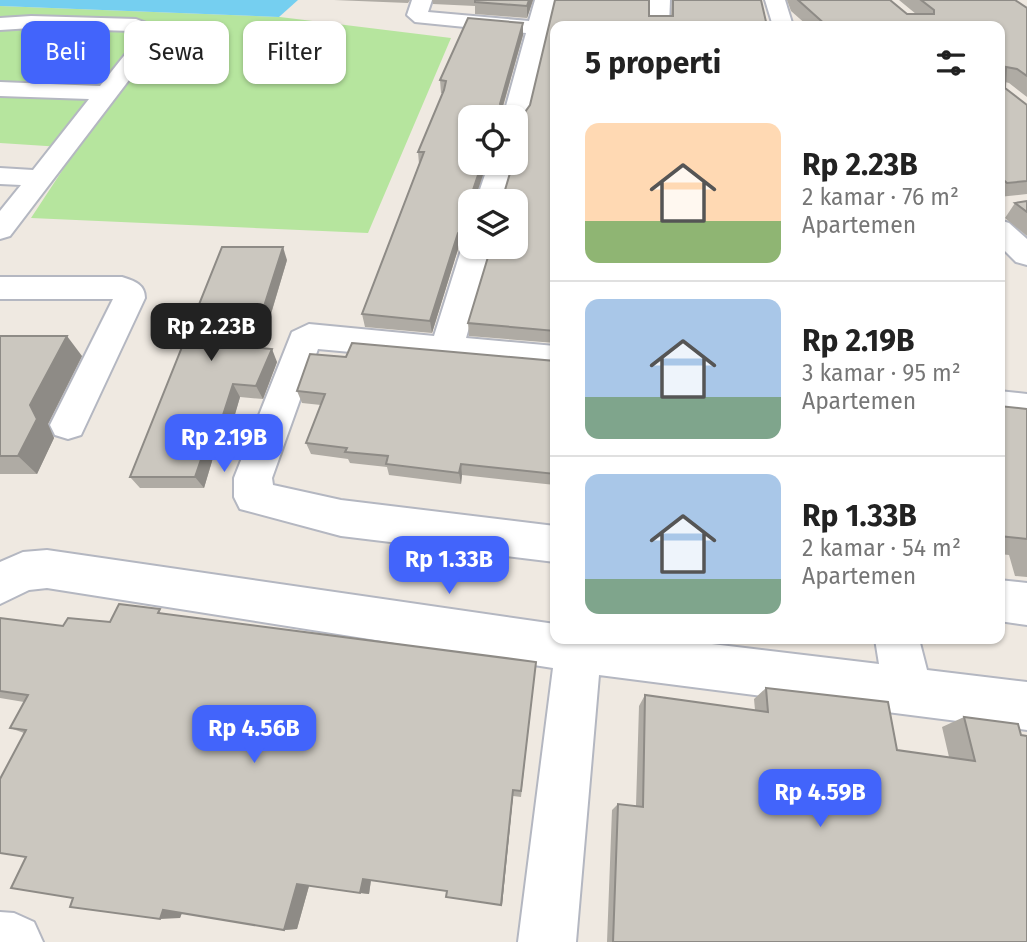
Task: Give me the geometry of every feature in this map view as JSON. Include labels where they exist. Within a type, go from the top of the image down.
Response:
[{"type":"street","points":[[422,0],[417,15],[422,18],[538,28]]},
{"type":"street","points":[[519,105],[545,0]]},
{"type":"street","points":[[659,21],[660,0]]},
{"type":"street","points":[[775,0],[781,21]]},
{"type":"street","points":[[0,230],[150,38],[150,31],[136,25],[31,22],[5,32]]},
{"type":"street","points":[[528,75],[550,76]]},
{"type":"street","points":[[0,89],[106,93]]},
{"type":"street","points":[[0,176],[41,178]]},
{"type":"street","points":[[1005,220],[1027,255]]},
{"type":"street","points":[[447,348],[473,259]]},
{"type":"street","points":[[0,288],[122,288],[129,292],[129,298],[68,425]]},
{"type":"street","points":[[550,358],[309,336],[304,341],[253,478],[254,497],[341,518],[550,543]]},
{"type":"street","points":[[1005,406],[1027,408]]},
{"type":"street","points":[[0,584],[23,571],[47,569],[578,650],[1027,706]]},
{"type":"street","points":[[1005,601],[1027,604]]},
{"type":"street","points":[[898,644],[908,691]]},
{"type":"street","points":[[547,942],[578,650]]},
{"type":"street","points":[[0,941],[14,942]]},
{"type":"green space","points":[[0,6],[280,17],[313,21],[243,21],[243,84],[346,84],[346,25],[451,38],[368,233],[31,218],[77,148],[0,143]]},
{"type":"water","points":[[0,0],[298,0],[279,17],[0,6]]},
{"type":"building","points":[[475,0],[529,0],[527,6]]},
{"type":"building","points":[[555,0],[649,0],[649,16],[673,16],[673,0],[761,0],[766,21],[550,21]]},
{"type":"building","points":[[798,0],[890,0],[907,14],[934,14],[934,10],[921,0],[1015,0],[1027,8],[1027,76],[1017,69],[1006,67],[1005,88],[1005,21],[821,21]]},
{"type":"building","points":[[468,18],[523,23],[500,104],[458,105],[458,175],[478,175],[473,189],[458,189],[458,233],[430,321],[362,314],[424,152],[418,152],[446,81],[440,80]]},
{"type":"building","points":[[550,21],[550,331],[468,323],[487,259],[528,259],[528,189],[505,189],[509,175],[528,175],[528,108]]},
{"type":"building","points":[[1005,88],[1027,105],[1027,181],[1007,183]]},
{"type":"building","points":[[1027,201],[1027,212],[1015,203]]},
{"type":"building","points":[[222,247],[283,247],[251,347],[272,349],[256,386],[233,384],[223,415],[218,415],[195,477],[130,477]]},
{"type":"building","points":[[0,336],[67,336],[30,405],[37,419],[18,456],[0,456]]},
{"type":"building","points":[[352,343],[550,361],[550,473],[461,464],[459,473],[386,464],[388,456],[345,452],[347,448],[306,443],[325,394],[297,391],[310,354],[346,357]]},
{"type":"building","points":[[1005,407],[1027,409],[1027,539],[1005,537]]},
{"type":"building","points":[[119,604],[160,609],[158,613],[536,662],[521,791],[513,790],[501,905],[446,897],[447,891],[363,879],[360,893],[297,884],[284,930],[163,910],[160,919],[70,907],[73,898],[11,888],[26,857],[0,853],[0,779],[26,730],[10,728],[28,695],[0,691],[0,618],[63,626],[68,618],[110,622]]},
{"type":"building","points":[[766,688],[888,702],[897,750],[975,761],[964,717],[1018,724],[1021,735],[1027,736],[1027,942],[613,942],[618,804],[643,807],[645,695],[768,712]]}]
